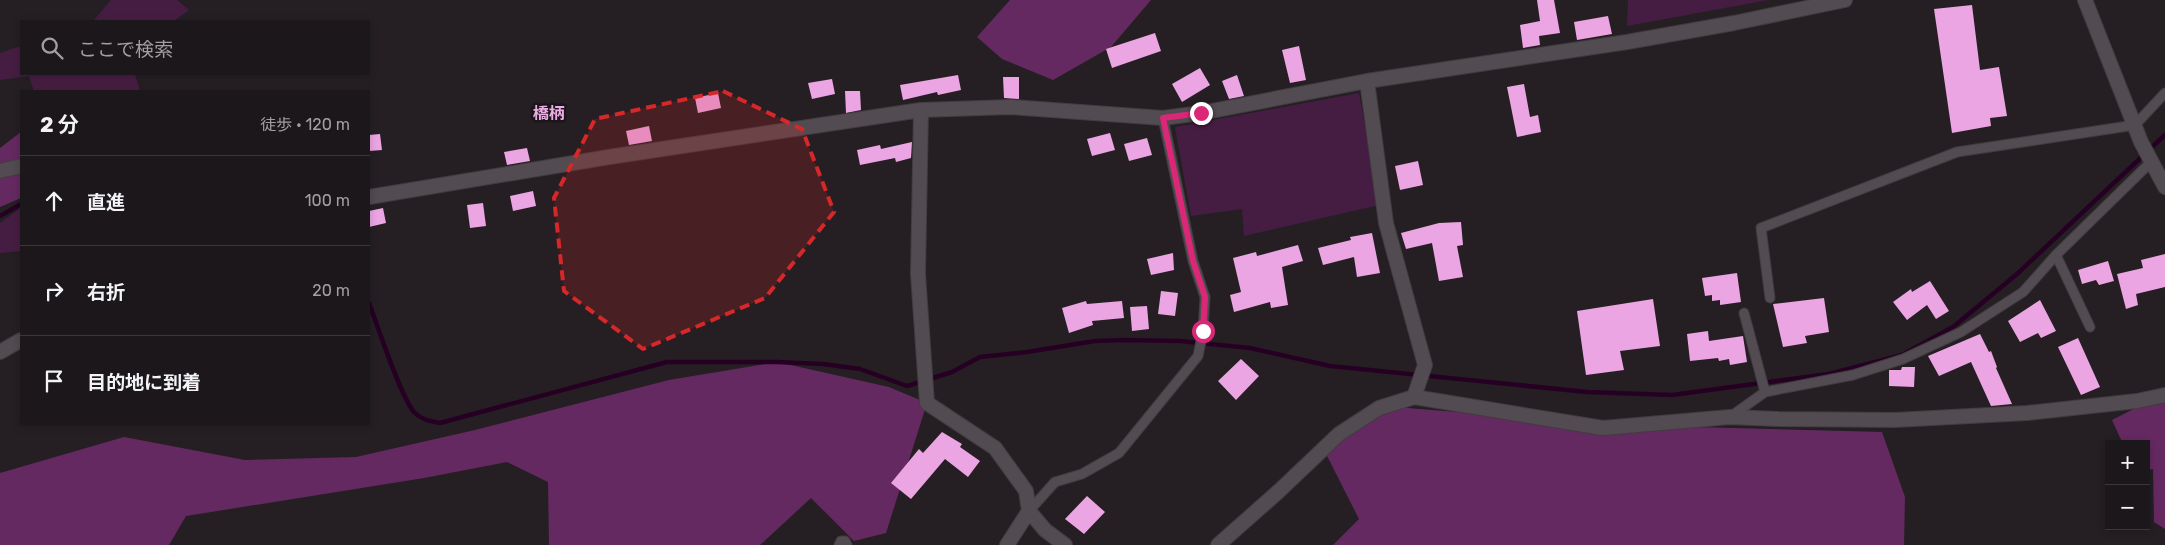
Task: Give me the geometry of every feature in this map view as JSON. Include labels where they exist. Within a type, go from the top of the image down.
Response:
[{"type":"street","points":[[370,197],[609,157],[921,110],[1011,107],[1163,118],[1201,113],[1367,81],[1627,42],[1734,23],[1845,0]]},
{"type":"street","points":[[2085,0],[2134,125],[2165,187]]},
{"type":"street","points":[[1367,81],[1386,223],[1425,366],[1416,391]]},
{"type":"street","points":[[921,110],[918,274],[927,403],[995,448],[1026,491],[1029,511],[1045,530],[1065,545]]},
{"type":"street","points":[[0,171],[20,166]]},
{"type":"street","points":[[0,352],[20,341]]},
{"type":"street","points":[[1218,545],[1339,434],[1379,408],[1416,391],[1603,428],[1730,417],[1895,420],[2093,407],[2165,395]]},
{"type":"street","points":[[1007,545],[1029,511]]},
{"type":"lane","points":[[1770,298],[1761,228],[1957,152],[2134,125],[2165,93]]},
{"type":"lane","points":[[1029,511],[1055,482],[1082,474],[1119,453],[1198,353],[1203,333],[1205,297],[1193,261],[1163,118]]},
{"type":"lane","points":[[1730,417],[1765,391],[1854,375],[1903,359],[1961,332],[2023,292],[2056,254],[2151,161]]},
{"type":"lane","points":[[2056,254],[2090,327]]},
{"type":"lane","points":[[1744,313],[1765,391]]},
{"type":"lane","points":[[839,545],[841,541],[845,541],[848,545]]},
{"type":"highlighted area","points":[[723,91],[802,129],[834,212],[765,298],[643,349],[564,291],[554,198],[595,119]]},
{"type":"shaded area","points":[[111,0],[177,0],[189,10],[175,20],[94,20]]},
{"type":"shaded area","points":[[1010,0],[1151,0],[1111,47],[1053,80],[1002,59],[977,37]]},
{"type":"shaded area","points":[[1628,0],[1768,0],[1627,26]]},
{"type":"shaded area","points":[[20,46],[20,75],[135,75],[140,90],[34,90],[29,76],[0,80],[0,53]]},
{"type":"shaded area","points":[[1359,93],[1379,205],[1244,236],[1242,209],[1191,216],[1175,127]]},
{"type":"shaded area","points":[[20,133],[20,198],[0,207],[0,148]]},
{"type":"shaded area","points":[[20,209],[20,251],[0,253],[0,223]]},
{"type":"shaded area","points":[[777,362],[889,387],[927,403],[886,533],[854,541],[811,498],[760,545],[549,545],[548,482],[507,462],[424,478],[186,516],[169,545],[0,545],[0,473],[124,437],[245,460],[356,457],[475,430],[669,380]]},
{"type":"shaded area","points":[[2161,395],[2165,395],[2165,529],[2154,522],[2153,469],[2150,469],[2150,440],[2121,440],[2112,420]]},
{"type":"shaded area","points":[[1395,407],[1617,425],[1882,432],[1905,497],[1904,545],[1333,545],[1359,519],[1321,444]]},
{"type":"building","points":[[1537,0],[1554,0],[1560,33],[1539,36],[1540,45],[1523,48],[1520,25],[1540,21]]},
{"type":"building","points":[[1972,5],[1980,70],[1999,67],[2007,116],[1990,118],[1991,126],[1952,133],[1934,9]]},
{"type":"building","points":[[1608,16],[1612,34],[1577,40],[1574,22]]},
{"type":"building","points":[[1155,33],[1161,51],[1112,68],[1106,49]]},
{"type":"building","points":[[1299,46],[1306,80],[1290,83],[1282,50]]},
{"type":"building","points":[[1200,68],[1210,85],[1182,102],[1172,84]]},
{"type":"building","points":[[958,75],[961,90],[938,95],[937,92],[903,100],[900,85]]},
{"type":"building","points":[[1237,75],[1244,96],[1229,99],[1222,81]]},
{"type":"building","points":[[1003,77],[1019,77],[1019,99],[1004,98]]},
{"type":"building","points":[[832,79],[835,94],[812,99],[808,83]]},
{"type":"building","points":[[1524,84],[1530,117],[1538,115],[1541,132],[1517,137],[1507,87]]},
{"type":"building","points":[[845,91],[860,91],[861,110],[846,113]]},
{"type":"building","points":[[718,93],[721,108],[698,113],[695,98]]},
{"type":"building","points":[[649,126],[652,141],[629,145],[626,131]]},
{"type":"building","points":[[1110,133],[1115,150],[1092,156],[1087,139]]},
{"type":"building","points":[[380,134],[382,150],[370,151],[370,135]]},
{"type":"building","points":[[1147,138],[1152,155],[1129,161],[1124,144]]},
{"type":"building","points":[[912,142],[911,158],[896,162],[895,158],[860,165],[857,150],[880,145],[881,149]]},
{"type":"building","points":[[527,148],[530,161],[507,165],[504,152]]},
{"type":"building","points":[[1418,161],[1423,185],[1400,190],[1395,166]]},
{"type":"building","points":[[533,191],[536,206],[513,211],[510,196]]},
{"type":"building","points":[[483,203],[486,226],[470,228],[467,205]]},
{"type":"building","points":[[383,208],[386,223],[370,227],[370,211]]},
{"type":"building","points":[[1461,222],[1463,245],[1457,246],[1463,277],[1439,281],[1432,243],[1406,249],[1401,233],[1439,223]]},
{"type":"building","points":[[1372,233],[1380,273],[1357,277],[1354,257],[1323,265],[1318,248],[1351,240],[1350,237]]},
{"type":"building","points":[[1298,245],[1303,261],[1282,267],[1288,305],[1271,308],[1270,302],[1234,312],[1230,295],[1241,292],[1233,258],[1256,252],[1257,256]]},
{"type":"building","points":[[1173,253],[1174,270],[1151,275],[1147,259]]},
{"type":"building","points":[[2165,254],[2165,287],[2136,294],[2138,305],[2126,309],[2117,274],[2143,268],[2141,260]]},
{"type":"building","points":[[2108,261],[2114,281],[2099,285],[2096,280],[2082,284],[2078,270]]},
{"type":"building","points":[[1737,273],[1741,302],[1720,305],[1720,300],[1712,301],[1712,295],[1705,296],[1702,278]]},
{"type":"building","points":[[1930,281],[1949,311],[1936,319],[1927,305],[1907,320],[1893,302],[1911,289],[1912,292]]},
{"type":"building","points":[[1161,291],[1178,293],[1175,316],[1158,314]]},
{"type":"building","points":[[1824,298],[1829,332],[1805,336],[1807,343],[1783,347],[1773,304]]},
{"type":"building","points":[[1653,299],[1660,346],[1620,351],[1624,370],[1586,375],[1577,311]]},
{"type":"building","points":[[2040,300],[2056,331],[2041,338],[2038,333],[2020,342],[2008,321]]},
{"type":"building","points":[[1086,301],[1087,304],[1122,301],[1124,318],[1092,321],[1093,325],[1069,333],[1062,308]]},
{"type":"building","points":[[1147,306],[1149,329],[1132,331],[1130,307]]},
{"type":"building","points":[[1708,331],[1709,341],[1743,336],[1747,362],[1730,365],[1729,359],[1719,361],[1718,358],[1690,361],[1687,334]]},
{"type":"building","points":[[1980,334],[1989,352],[1991,351],[1996,368],[2012,404],[1991,406],[1971,362],[1939,376],[1928,356]]},
{"type":"building","points":[[2078,338],[2100,387],[2081,395],[2058,347]]},
{"type":"building","points":[[1241,359],[1259,376],[1236,400],[1218,381]]},
{"type":"building","points":[[1902,367],[1915,367],[1914,387],[1889,386],[1889,370],[1901,370]]},
{"type":"building","points":[[942,432],[962,444],[960,447],[980,461],[968,477],[945,459],[911,499],[891,483],[919,449],[923,453]]},
{"type":"building","points":[[1087,496],[1105,512],[1084,534],[1065,519]]},
{"type":"waterway","points":[[370,306],[403,394],[410,406],[421,417],[440,423],[667,362],[823,364],[860,369],[907,386],[952,372],[980,357],[1027,352],[1095,341],[1124,340],[1180,341],[1250,348],[1330,366],[1587,392],[1672,395],[1829,374],[1902,355],[1953,327],[2017,274],[2165,135]]},
{"type":"waterway","points":[[0,216],[20,205]]},
{"type":"district","name":"橋柄","points":[[549,113]]},
{"type":"route","points":[[1201,113],[1163,118],[1193,261],[1205,297],[1203,331]]}]
